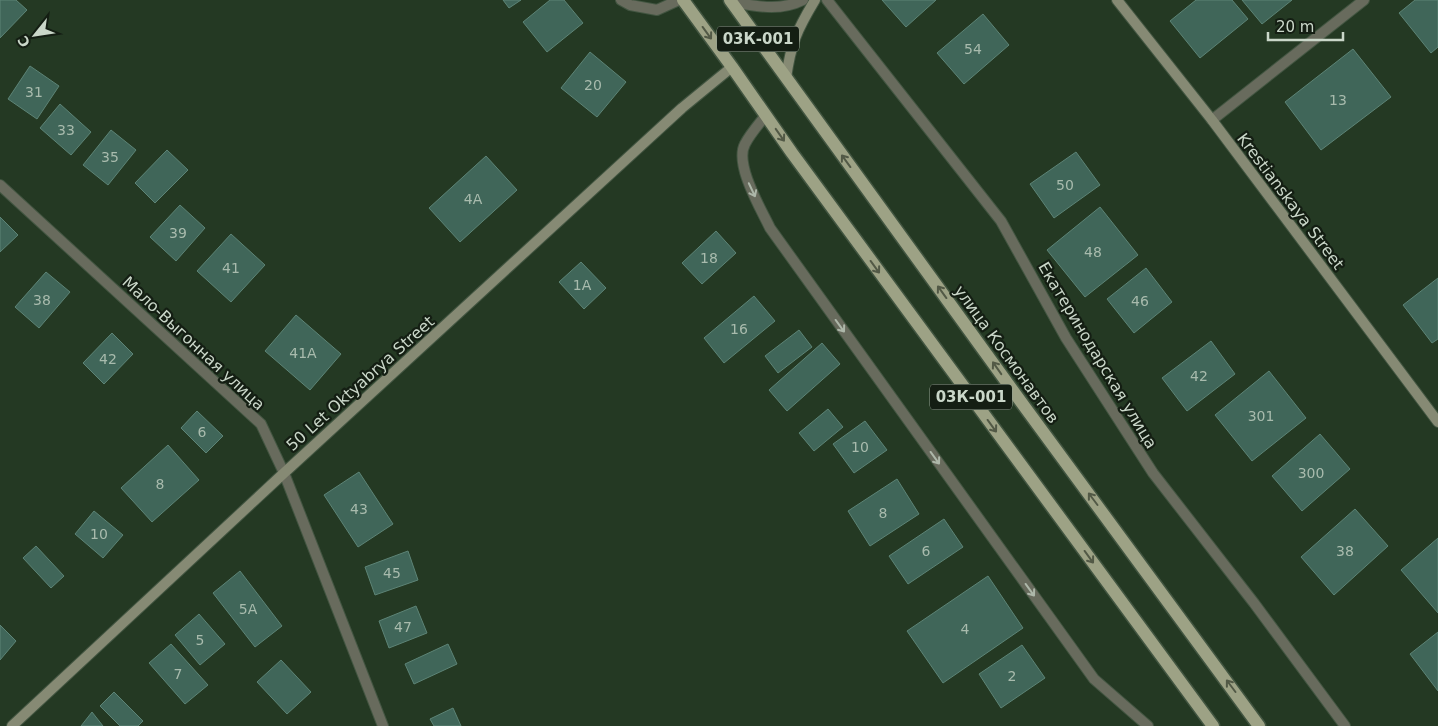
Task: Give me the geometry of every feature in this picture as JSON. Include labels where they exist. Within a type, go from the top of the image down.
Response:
[{"type":"main road","name":"03К-001","points":[[683,0],[792,153],[1213,726]]},
{"type":"main road","points":[[786,78],[794,37],[815,0]]},
{"type":"main road","name":"Krestianskaya Street","points":[[1117,0],[1212,120],[1436,416]]},
{"type":"main road","name":"улица Космонавтов","points":[[730,1],[1259,726]]},
{"type":"main road","name":"50 Let Oktyabrya Street","points":[[12,726],[284,473],[682,108],[732,67]]},
{"type":"street","points":[[620,0],[630,5],[657,10],[678,0]]},
{"type":"street","points":[[730,1],[765,8],[787,7],[803,0]]},
{"type":"street","name":"Екатеринодарская улица","points":[[827,0],[1001,222],[1066,338],[1153,473],[1254,603],[1345,726]]},
{"type":"street","points":[[1212,120],[1364,0]]},
{"type":"street","points":[[766,115],[744,146],[743,164],[748,181],[770,228],[1094,679],[1148,726]]},
{"type":"street","name":"Мало-Выгонная улица","points":[[0,185],[261,424],[284,473],[383,726]]},
{"type":"building","points":[[0,0],[16,0],[27,10],[0,38]]},
{"type":"building","points":[[503,0],[521,0],[509,8]]},
{"type":"building","points":[[550,0],[564,0],[583,23],[547,52],[523,22]]},
{"type":"building","points":[[882,0],[936,0],[906,27]]},
{"type":"building","points":[[1196,0],[1232,0],[1248,19],[1200,58],[1170,21]]},
{"type":"building","points":[[1242,0],[1292,0],[1262,24]]},
{"type":"building","points":[[1415,0],[1438,0],[1438,47],[1431,53],[1399,13]]},
{"type":"building","points":[[983,14],[1009,45],[964,84],[937,53]]},
{"type":"building","points":[[1353,49],[1391,97],[1321,150],[1285,102]]},
{"type":"building","points":[[590,52],[626,82],[597,117],[561,88]]},
{"type":"building","points":[[30,66],[59,86],[37,119],[8,99]]},
{"type":"building","points":[[60,104],[91,132],[71,155],[40,128]]},
{"type":"building","points":[[111,130],[136,150],[108,185],[83,165]]},
{"type":"building","points":[[167,150],[188,170],[155,203],[135,183]]},
{"type":"building","points":[[1076,152],[1100,185],[1054,218],[1030,184]]},
{"type":"building","points":[[486,156],[517,190],[460,242],[429,208]]},
{"type":"building","points":[[180,205],[205,228],[176,261],[150,237]]},
{"type":"building","points":[[1100,207],[1138,255],[1085,297],[1047,250]]},
{"type":"building","points":[[0,217],[18,235],[0,252]]},
{"type":"building","points":[[716,231],[736,253],[702,284],[682,263]]},
{"type":"building","points":[[231,234],[265,265],[231,302],[197,271]]},
{"type":"building","points":[[581,262],[606,288],[584,309],[559,282]]},
{"type":"building","points":[[1146,268],[1172,302],[1134,333],[1107,299]]},
{"type":"building","points":[[46,272],[70,292],[39,328],[15,307]]},
{"type":"building","points":[[1438,278],[1438,339],[1432,343],[1403,305]]},
{"type":"building","points":[[754,296],[775,321],[724,363],[704,338]]},
{"type":"building","points":[[296,315],[341,354],[310,390],[265,351]]},
{"type":"building","points":[[799,330],[812,347],[778,373],[765,356]]},
{"type":"building","points":[[112,333],[133,354],[104,384],[83,363]]},
{"type":"building","points":[[1211,341],[1235,374],[1187,411],[1162,378]]},
{"type":"building","points":[[822,343],[840,364],[787,411],[769,390]]},
{"type":"building","points":[[1269,371],[1306,418],[1252,461],[1215,415]]},
{"type":"building","points":[[828,409],[843,427],[814,451],[799,433]]},
{"type":"building","points":[[197,411],[223,436],[206,453],[181,428]]},
{"type":"building","points":[[865,421],[887,450],[854,473],[833,444]]},
{"type":"building","points":[[1320,434],[1350,469],[1302,511],[1272,476]]},
{"type":"building","points":[[168,445],[199,480],[152,522],[121,488]]},
{"type":"building","points":[[359,472],[393,524],[358,547],[324,495]]},
{"type":"building","points":[[897,479],[919,514],[870,546],[848,511]]},
{"type":"building","points":[[1355,509],[1388,546],[1334,595],[1301,557]]},
{"type":"building","points":[[94,511],[123,535],[103,558],[75,534]]},
{"type":"building","points":[[944,519],[963,547],[908,584],[889,556]]},
{"type":"building","points":[[1438,538],[1438,613],[1401,570]]},
{"type":"building","points":[[36,546],[64,576],[51,588],[23,558]]},
{"type":"building","points":[[408,551],[418,580],[375,595],[365,567]]},
{"type":"building","points":[[240,571],[282,626],[255,647],[213,593]]},
{"type":"building","points":[[988,576],[1023,628],[943,683],[907,631]]},
{"type":"building","points":[[416,606],[427,633],[389,648],[379,621]]},
{"type":"building","points":[[199,614],[225,644],[200,665],[175,635]]},
{"type":"building","points":[[0,625],[16,641],[0,660]]},
{"type":"building","points":[[1438,632],[1438,691],[1410,654]]},
{"type":"building","points":[[171,644],[208,685],[185,704],[149,663]]},
{"type":"building","points":[[448,644],[457,664],[414,684],[405,664]]},
{"type":"building","points":[[1022,645],[1045,678],[1001,708],[979,674]]},
{"type":"building","points":[[281,660],[311,692],[287,714],[257,682]]},
{"type":"building","points":[[114,692],[143,721],[138,726],[120,726],[100,706]]},
{"type":"building","points":[[453,708],[461,726],[434,726],[430,719]]},
{"type":"building","points":[[92,712],[103,726],[81,726]]}]
